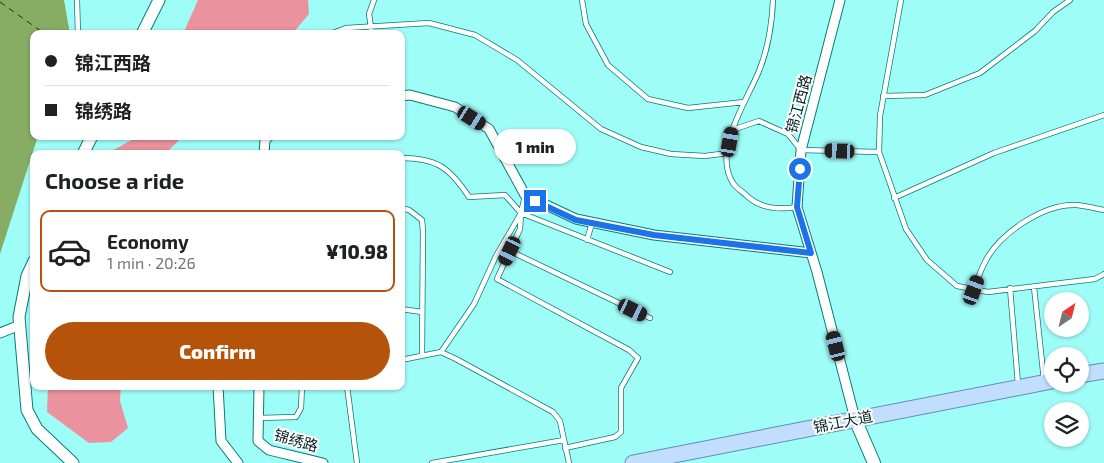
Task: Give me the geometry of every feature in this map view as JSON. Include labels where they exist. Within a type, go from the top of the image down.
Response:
[{"type":"main road","points":[[1089,373],[1104,370]]},
{"type":"main road","name":"锦江大道","points":[[633,463],[683,458],[855,419],[1044,383]]},
{"type":"main road","points":[[855,419],[874,463]]},
{"type":"street","points":[[144,30],[159,0]]},
{"type":"street","name":"锦江西路","points":[[840,0],[801,150],[797,207],[855,419]]},
{"type":"street","points":[[405,96],[410,95],[455,107],[489,129],[525,195],[576,220],[654,235],[811,253]]},
{"type":"street","points":[[30,270],[27,276],[19,318],[27,410],[37,429],[67,462]]},
{"type":"street","points":[[0,333],[20,325]]},
{"type":"street","points":[[218,390],[221,441],[238,463]]},
{"type":"street","name":"锦绣路","points":[[259,390],[258,442],[269,450],[323,463]]},
{"type":"lane","points":[[77,0],[78,30]]},
{"type":"lane","points":[[372,30],[369,14],[374,0]]},
{"type":"lane","points":[[582,0],[586,24],[608,65],[648,99],[688,108],[744,102]]},
{"type":"lane","points":[[773,0],[772,20],[760,70],[732,130],[726,162],[733,183],[756,204],[786,209],[797,207]]},
{"type":"lane","points":[[901,0],[880,116],[879,152],[906,229],[927,260],[957,286],[988,292],[1094,278],[1104,274]]},
{"type":"lane","points":[[883,96],[925,95],[980,73],[1035,31],[1053,12],[1070,0]]},
{"type":"lane","points":[[341,30],[371,26],[429,23],[475,35],[517,60],[600,129],[642,148],[671,154],[705,156],[728,153]]},
{"type":"lane","points":[[894,198],[994,153],[1104,115]]},
{"type":"lane","points":[[732,130],[759,121],[788,134],[801,150],[879,152]]},
{"type":"lane","points":[[405,158],[429,160],[446,168],[456,178],[469,198],[505,195],[521,213],[670,272]]},
{"type":"lane","points":[[525,195],[520,229],[497,279],[629,350],[638,358],[620,388],[621,432],[615,437],[565,448]]},
{"type":"lane","points":[[974,290],[984,263],[1008,234],[1028,218],[1052,208],[1076,205],[1104,210]]},
{"type":"lane","points":[[405,209],[422,220],[424,238],[422,356]]},
{"type":"lane","points":[[441,352],[474,304],[496,256],[521,213]]},
{"type":"lane","points":[[588,240],[592,223]]},
{"type":"lane","points":[[510,251],[650,318]]},
{"type":"lane","points":[[1034,287],[1044,355]]},
{"type":"lane","points":[[1010,288],[1019,387]]},
{"type":"lane","points":[[405,310],[422,312]]},
{"type":"lane","points":[[405,359],[441,352],[552,412],[560,421],[569,463]]},
{"type":"lane","points":[[258,418],[296,416],[301,408],[302,390]]},
{"type":"lane","points":[[348,390],[357,463]]},
{"type":"lane","points":[[432,463],[564,440]]},
{"type":"shaded area","points":[[0,0],[64,0],[69,30],[30,30],[30,140],[37,140],[33,150],[30,150],[30,161],[0,254]]},
{"type":"shaded area","points":[[198,0],[308,0],[309,14],[295,30],[185,30]]},
{"type":"shaded area","points":[[132,140],[179,140],[169,150],[113,150]]},
{"type":"shaded area","points":[[48,390],[121,390],[120,401],[128,428],[111,442],[89,443],[47,412]]},
{"type":"ferry route","points":[[0,2],[39,30]]},
{"type":"route","points":[[535,201],[576,220],[654,235],[811,253],[797,207],[800,169]]}]
